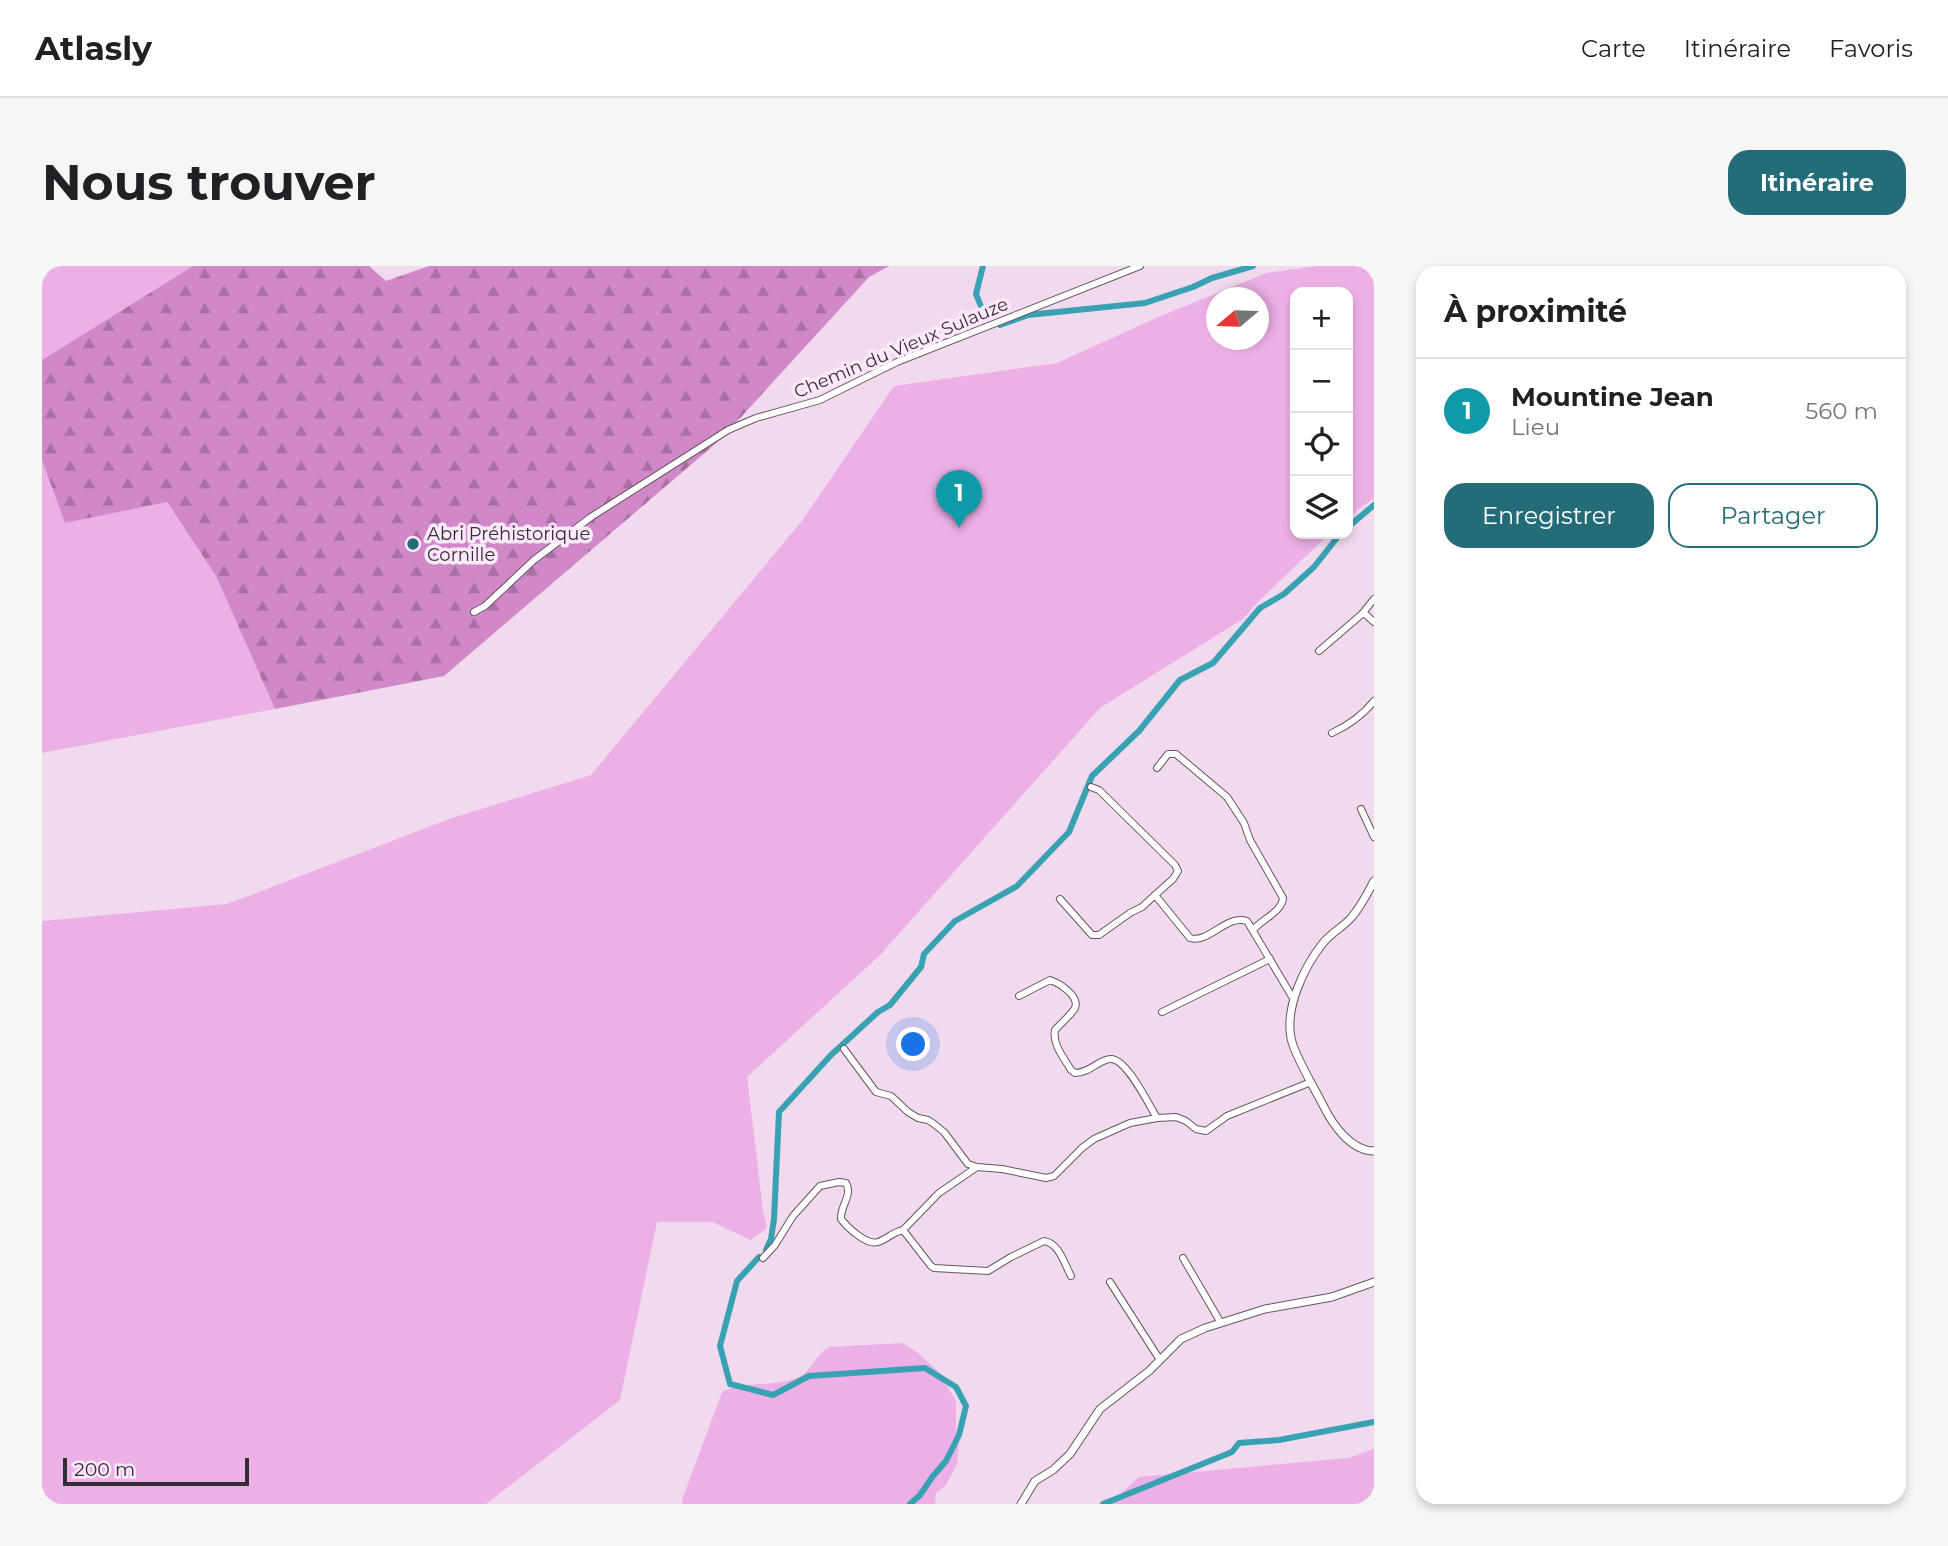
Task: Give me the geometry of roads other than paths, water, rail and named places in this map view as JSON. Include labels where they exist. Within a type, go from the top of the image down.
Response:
[{"type":"street","name":"Chemin du Vieux Sulauze","points":[[474,612],[485,606],[534,560],[591,517],[728,430],[756,418],[820,400],[897,362],[1140,266]]},
{"type":"street","points":[[1319,652],[1362,614],[1374,599]]},
{"type":"street","points":[[1362,614],[1374,622]]},
{"type":"street","points":[[1332,733],[1348,726],[1374,701]]},
{"type":"street","points":[[1157,768],[1168,754],[1177,754],[1227,797],[1244,823],[1250,840],[1283,898],[1280,908],[1252,930]]},
{"type":"street","points":[[1060,899],[1093,935],[1099,936],[1142,907],[1173,879],[1178,871],[1099,790],[1091,787]]},
{"type":"street","points":[[1361,809],[1374,837]]},
{"type":"street","points":[[1374,881],[1361,906],[1324,942],[1302,977],[1291,1018],[1291,1039],[1329,1117],[1352,1143],[1374,1151]]},
{"type":"street","points":[[1155,895],[1194,940],[1237,919],[1247,921],[1294,1000]]},
{"type":"street","points":[[1162,1012],[1270,959]]},
{"type":"street","points":[[1019,996],[1050,979],[1073,996],[1074,1008],[1053,1034],[1055,1043],[1071,1070],[1075,1073],[1085,1072],[1112,1058],[1118,1060],[1126,1067],[1157,1118]]},
{"type":"street","points":[[844,1049],[876,1092],[891,1096],[908,1112],[934,1124],[944,1132],[968,1164],[1046,1178],[1054,1176],[1082,1147],[1106,1132],[1130,1123],[1176,1117],[1196,1129],[1206,1131],[1227,1116],[1311,1082]]},
{"type":"street","points":[[763,1258],[775,1245],[793,1216],[820,1186],[846,1182],[849,1194],[840,1211],[841,1219],[856,1234],[876,1243],[903,1230],[939,1193],[978,1167]]},
{"type":"street","points":[[903,1230],[934,1268],[988,1271],[1044,1241],[1055,1245],[1071,1276]]},
{"type":"street","points":[[1183,1258],[1221,1323]]},
{"type":"street","points":[[1110,1282],[1160,1360]]},
{"type":"street","points":[[1021,1504],[1035,1481],[1053,1470],[1070,1454],[1100,1409],[1160,1360],[1181,1339],[1205,1328],[1265,1310],[1332,1297],[1374,1282]]},
{"type":"waterway","points":[[983,266],[976,294],[986,319]]},
{"type":"waterway","points":[[1000,325],[1028,315],[1145,303],[1253,266]]},
{"type":"waterway","points":[[1353,523],[1374,505]]},
{"type":"waterway","points":[[766,1250],[774,1219],[779,1112],[831,1055],[878,1012],[890,1005],[921,967],[924,954],[955,921],[1017,886],[1069,832],[1092,776],[1139,731],[1180,680],[1213,663],[1260,608],[1284,594],[1314,567],[1336,539]]},
{"type":"waterway","points":[[759,1257],[737,1281],[720,1346],[730,1384],[773,1395],[809,1376],[925,1368],[956,1387],[966,1406],[959,1435],[946,1461],[910,1504]]},
{"type":"waterway","points":[[1103,1504],[1232,1452],[1239,1443],[1279,1440],[1374,1422]]},
{"type":"place","name":"Mountine Jean","points":[[959,528]]},
{"type":"place","name":"Abri Préhistorique Cornille","points":[[413,544]]}]
